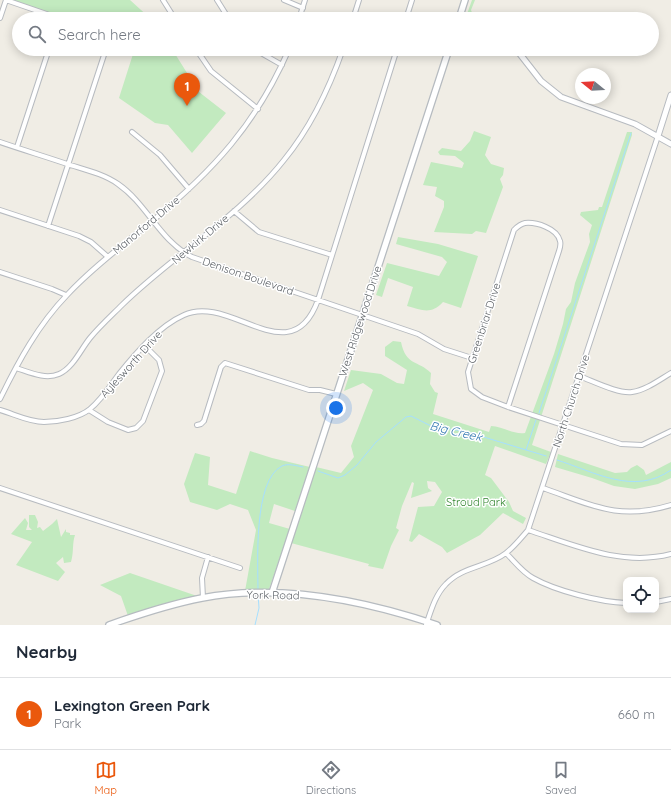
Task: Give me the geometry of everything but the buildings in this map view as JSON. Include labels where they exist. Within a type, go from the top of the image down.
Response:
[{"type":"main road","points":[[461,12],[465,0]]},
{"type":"main road","name":"West Ridgewood Drive","points":[[272,593],[447,56]]},
{"type":"main road","name":"York Road","points":[[109,625],[161,608],[203,598],[272,593],[322,597],[355,602],[394,611],[437,625]]},
{"type":"street","points":[[0,18],[6,0],[39,12]]},
{"type":"street","points":[[163,0],[171,12]]},
{"type":"street","points":[[217,0],[225,12]]},
{"type":"street","points":[[284,0],[303,8]]},
{"type":"street","points":[[302,12],[305,0]]},
{"type":"street","points":[[355,12],[359,0]]},
{"type":"street","points":[[408,12],[412,0]]},
{"type":"street","points":[[17,147],[47,56]]},
{"type":"street","points":[[48,226],[104,56]]},
{"type":"street","points":[[201,56],[211,71],[258,109]]},
{"type":"street","points":[[266,56],[282,65]]},
{"type":"street","name":"Manorford Drive","points":[[0,399],[27,346],[66,296],[108,257],[189,189],[210,169],[236,140],[258,109],[286,56]]},
{"type":"street","name":"Newkirk Drive","points":[[16,368],[41,376],[51,377],[60,374],[68,367],[110,317],[183,252],[234,211],[284,161],[310,125],[331,82],[340,56]]},
{"type":"street","name":"Aylesworth Drive","points":[[0,410],[42,422],[68,419],[89,410],[145,346],[177,318],[195,312],[216,313],[275,332],[293,331],[308,320],[313,313],[318,300],[395,56]]},
{"type":"street","points":[[521,56],[541,81],[561,97],[635,124],[671,144]]},
{"type":"street","points":[[658,136],[671,95]]},
{"type":"street","points":[[132,132],[160,155],[189,189]]},
{"type":"street","name":"North Church Drive","points":[[427,623],[433,604],[446,584],[463,571],[491,561],[506,553],[528,530],[658,136]]},
{"type":"street","name":"Denison Boulevard","points":[[0,142],[102,175],[119,184],[134,198],[152,221],[183,252],[418,334],[444,349],[472,358]]},
{"type":"street","points":[[0,210],[79,236],[92,242],[108,257]]},
{"type":"street","points":[[234,211],[259,232],[332,255]]},
{"type":"street","name":"Greenbriar Drive","points":[[508,407],[560,251],[561,242],[556,233],[549,229],[524,223],[519,225],[514,230],[472,358],[468,372],[471,389],[482,398],[508,407],[620,444],[642,445],[671,431]]},
{"type":"street","points":[[0,272],[52,289],[66,296]]},
{"type":"street","points":[[89,410],[108,422],[128,430],[136,428],[143,421],[162,371],[159,360],[145,346]]},
{"type":"street","points":[[197,425],[204,421],[220,367],[225,363],[308,390],[320,390],[336,394]]},
{"type":"street","points":[[579,376],[622,391],[632,392],[643,389],[671,373]]},
{"type":"street","points":[[0,488],[240,568]]},
{"type":"street","points":[[543,488],[610,511],[645,512],[671,505]]},
{"type":"street","points":[[528,530],[611,556],[638,558],[671,554]]},
{"type":"street","points":[[506,553],[521,570],[533,578],[592,598],[623,603]]},
{"type":"street","points":[[203,598],[202,578],[208,557]]},
{"type":"street","points":[[659,601],[671,599]]},
{"type":"green space","points":[[9,0],[130,0],[143,12],[45,12]]},
{"type":"green space","points":[[472,0],[475,0],[471,10],[472,12],[468,12]]},
{"type":"green space","points":[[132,56],[176,56],[199,92],[226,113],[192,153],[168,125],[155,123],[119,98]]},
{"type":"green space","points":[[474,131],[491,137],[485,155],[491,164],[504,168],[503,175],[500,179],[503,187],[486,233],[476,231],[472,234],[434,232],[444,207],[444,201],[435,196],[437,187],[423,185],[431,162],[462,168],[464,163],[455,156],[440,155],[438,152],[442,148],[461,151],[470,141]]},
{"type":"green space","name":"Stroud Park","points":[[627,132],[632,132],[632,135],[532,445],[551,452],[546,464],[495,446],[485,475],[491,478],[509,502],[513,511],[526,518],[523,524],[503,513],[480,535],[447,553],[442,547],[419,534],[412,542],[409,541],[418,507],[434,506],[442,492],[435,482],[427,481],[428,488],[432,491],[411,498],[414,483],[412,482],[402,506],[396,528],[399,530],[391,546],[383,569],[291,543],[316,467],[341,473],[354,457],[351,446],[373,390],[363,383],[344,391],[351,370],[381,374],[397,383],[404,384],[407,370],[385,356],[385,347],[393,341],[401,342],[403,350],[409,359],[431,373],[430,384],[435,392],[438,393],[433,414],[489,432],[491,426],[517,433],[525,433],[554,354],[566,309],[571,302],[575,283],[590,242],[589,234],[592,225],[580,215],[581,212],[598,210],[599,207],[602,207]]},
{"type":"green space","points":[[398,237],[438,244],[478,256],[461,308],[443,302],[439,306],[430,310],[422,310],[407,306],[413,287],[388,278],[382,297],[376,295],[387,263],[439,276],[447,262],[442,257],[396,244]]},
{"type":"green space","points":[[250,451],[310,467],[295,511],[274,504],[269,523],[290,529],[269,589],[245,591],[256,530],[248,510],[230,504],[217,510],[190,502],[184,484],[195,453],[210,457],[208,485],[236,494]]},
{"type":"green space","points":[[558,454],[615,473],[627,472],[637,465],[644,470],[646,475],[671,462],[671,478],[658,484],[635,489],[614,486],[555,467]]},
{"type":"green space","points":[[29,515],[35,515],[38,522],[37,528],[40,527],[43,531],[57,519],[61,537],[66,529],[66,532],[70,533],[70,535],[75,535],[71,562],[64,563],[63,557],[56,563],[65,572],[58,581],[16,565],[32,542],[11,534],[25,518],[28,523],[26,530],[32,530],[29,527]]},
{"type":"green space","points":[[130,573],[197,596],[128,616],[121,596],[100,585]]},
{"type":"waterway","points":[[539,413],[631,133]]},
{"type":"waterway","name":"Big Creek","points":[[318,471],[338,478],[345,475],[357,465],[376,442],[406,417],[411,416],[433,427],[464,431],[546,456]]},
{"type":"waterway","points":[[526,450],[536,420]]},
{"type":"waterway","name":"Big Creek","points":[[557,460],[600,475],[629,481],[643,481],[657,478],[671,470]]},
{"type":"waterway","name":"Big Creek","points":[[258,591],[259,524],[266,488],[273,474],[282,466],[290,465],[303,467]]},
{"type":"waterway","name":"Big Creek","points":[[255,625],[259,608],[258,594]]},
{"type":"place","name":"Lexington Green Park","points":[[187,106]]}]
